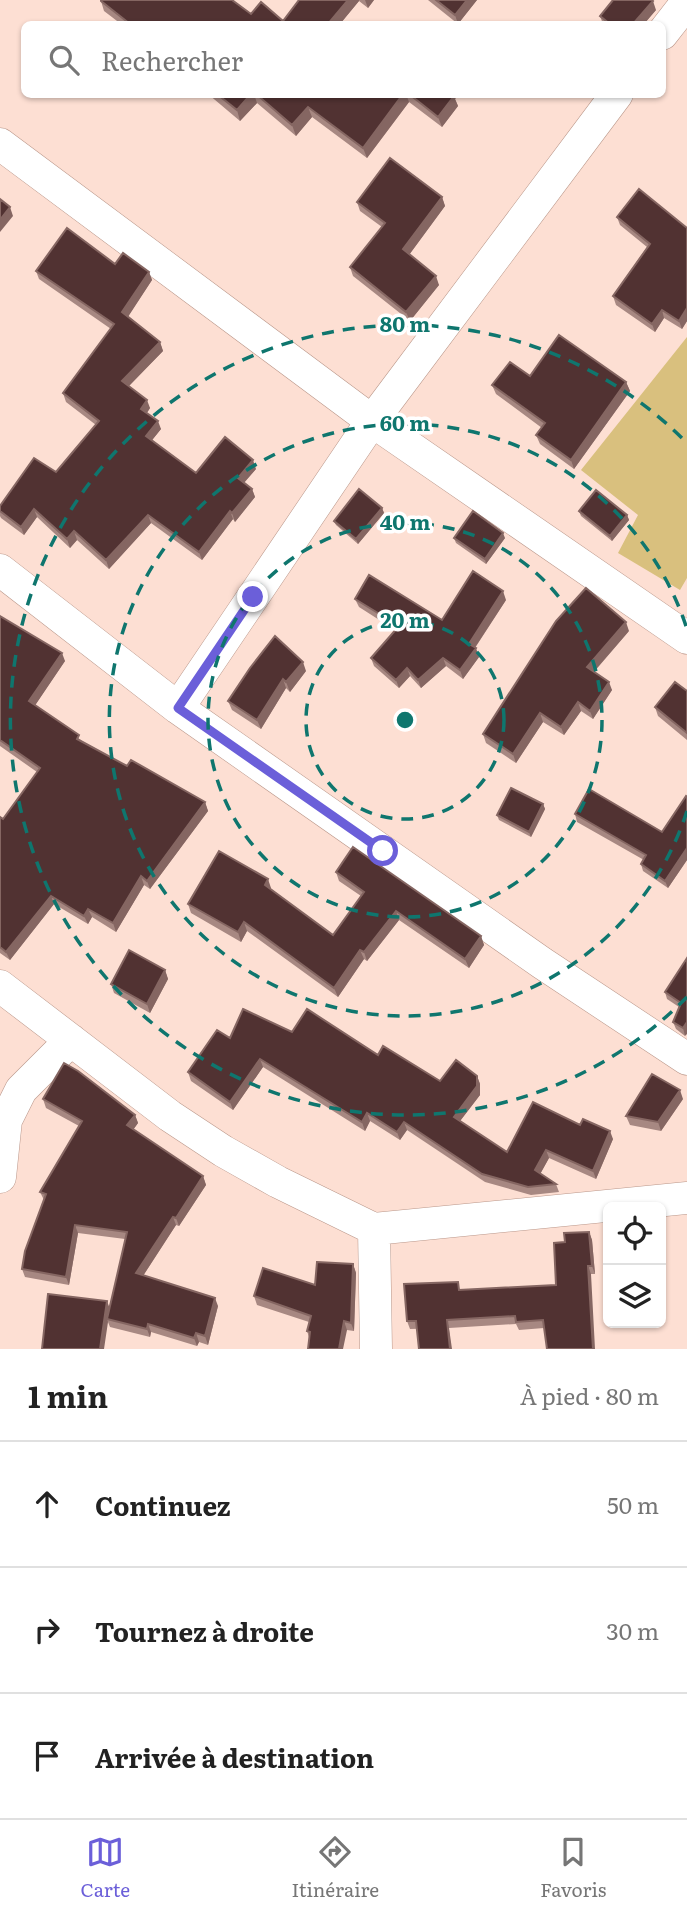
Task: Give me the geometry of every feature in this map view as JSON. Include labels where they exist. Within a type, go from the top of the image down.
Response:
[{"type":"street","points":[[666,30],[687,2]]},
{"type":"street","points":[[178,708],[372,421],[615,98]]},
{"type":"street","points":[[0,144],[372,421],[687,638]]},
{"type":"street","points":[[0,570],[178,708],[541,963],[687,1059]]},
{"type":"street","points":[[0,986],[170,1116],[222,1151],[374,1229],[687,1198]]},
{"type":"street","points":[[0,1177],[6,1120],[21,1090],[71,1040]]},
{"type":"street","points":[[374,1229],[376,1349]]},
{"type":"shaded area","points":[[687,337],[687,578],[680,590],[618,553],[638,515],[581,470]]},
{"type":"building","points":[[232,0],[251,14],[261,2],[283,21],[126,21],[101,1]]},
{"type":"building","points":[[299,0],[348,0],[330,21],[283,21]]},
{"type":"building","points":[[436,0],[467,0],[455,15]]},
{"type":"building","points":[[613,0],[653,1],[636,21],[606,21],[600,16]]},
{"type":"building","points":[[222,98],[248,98],[237,110]]},
{"type":"building","points":[[261,98],[400,98],[363,148],[308,107],[292,125]]},
{"type":"building","points":[[414,98],[452,98],[438,117]]},
{"type":"building","points":[[390,158],[442,197],[403,249],[436,276],[406,312],[350,267],[385,223],[357,202]]},
{"type":"building","points":[[639,189],[687,228],[687,308],[679,321],[662,310],[652,324],[613,296],[650,244],[617,217]]},
{"type":"building","points":[[0,199],[10,207],[0,220]]},
{"type":"building","points":[[67,228],[115,264],[123,253],[149,272],[122,312],[160,342],[122,381],[147,400],[141,409],[158,421],[146,436],[196,473],[225,437],[253,460],[238,478],[252,489],[232,513],[230,511],[199,552],[148,515],[106,560],[74,531],[67,539],[34,509],[21,527],[0,511],[0,506],[34,458],[56,472],[99,421],[63,393],[114,324],[36,271]]},
{"type":"building","points":[[559,335],[626,382],[571,460],[536,435],[545,423],[492,385],[510,362],[530,376]]},
{"type":"building","points":[[359,489],[382,508],[356,539],[334,521]]},
{"type":"building","points":[[596,490],[627,515],[610,536],[579,511]]},
{"type":"building","points":[[473,511],[503,533],[485,559],[454,538]]},
{"type":"building","points":[[473,571],[503,591],[469,644],[476,648],[460,670],[443,658],[418,680],[407,668],[396,680],[371,658],[399,626],[355,599],[369,575],[442,620]]},
{"type":"building","points":[[586,588],[626,622],[587,667],[609,682],[590,711],[578,702],[561,727],[540,713],[513,754],[483,734],[556,621]]},
{"type":"building","points":[[0,616],[62,653],[29,701],[79,735],[77,739],[127,766],[131,760],[205,802],[147,881],[141,876],[113,923],[88,909],[84,916],[51,896],[6,952],[0,947],[0,817],[3,819],[40,768],[0,740]]},
{"type":"building","points":[[275,636],[303,662],[286,682],[283,679],[257,720],[228,701]]},
{"type":"building","points":[[675,682],[687,691],[687,733],[655,707]]},
{"type":"building","points":[[511,788],[543,804],[529,832],[497,815]]},
{"type":"building","points":[[589,789],[662,832],[687,797],[687,848],[665,881],[641,864],[646,855],[575,814]]},
{"type":"building","points":[[353,847],[481,936],[465,959],[396,911],[364,952],[360,950],[334,988],[244,922],[238,932],[188,904],[219,851],[268,879],[265,885],[333,935],[364,892],[336,872]]},
{"type":"building","points":[[129,950],[165,970],[147,1004],[111,984]]},
{"type":"building","points":[[687,958],[687,1022],[683,1028],[673,1022],[681,1003],[665,992]]},
{"type":"building","points":[[243,1009],[292,1032],[307,1009],[378,1055],[383,1046],[440,1081],[456,1060],[477,1076],[477,1086],[454,1117],[507,1152],[533,1102],[580,1125],[583,1119],[610,1131],[593,1171],[546,1150],[535,1170],[556,1184],[528,1187],[482,1174],[404,1122],[397,1132],[367,1113],[362,1122],[260,1059],[230,1102],[188,1072],[217,1030],[230,1038]]},
{"type":"building","points":[[64,1063],[135,1115],[127,1125],[203,1176],[136,1273],[215,1298],[205,1336],[196,1333],[194,1338],[148,1324],[147,1329],[107,1319],[127,1232],[75,1225],[66,1277],[22,1269],[25,1251],[46,1194],[40,1192],[82,1121],[43,1099]]},
{"type":"building","points":[[652,1074],[680,1090],[658,1122],[626,1116]]},
{"type":"building","points":[[589,1232],[592,1266],[588,1266],[593,1349],[547,1349],[543,1320],[516,1322],[515,1316],[447,1320],[450,1349],[419,1349],[416,1321],[407,1321],[404,1284],[458,1282],[459,1290],[556,1285],[554,1243],[565,1242],[564,1233]]},
{"type":"building","points":[[317,1262],[353,1264],[351,1323],[344,1321],[339,1349],[308,1349],[310,1332],[307,1331],[311,1316],[254,1296],[263,1268],[315,1285]]},
{"type":"building","points":[[48,1294],[107,1301],[100,1349],[42,1349]]},
{"type":"route","points":[[253,597],[178,708],[383,851]]}]
